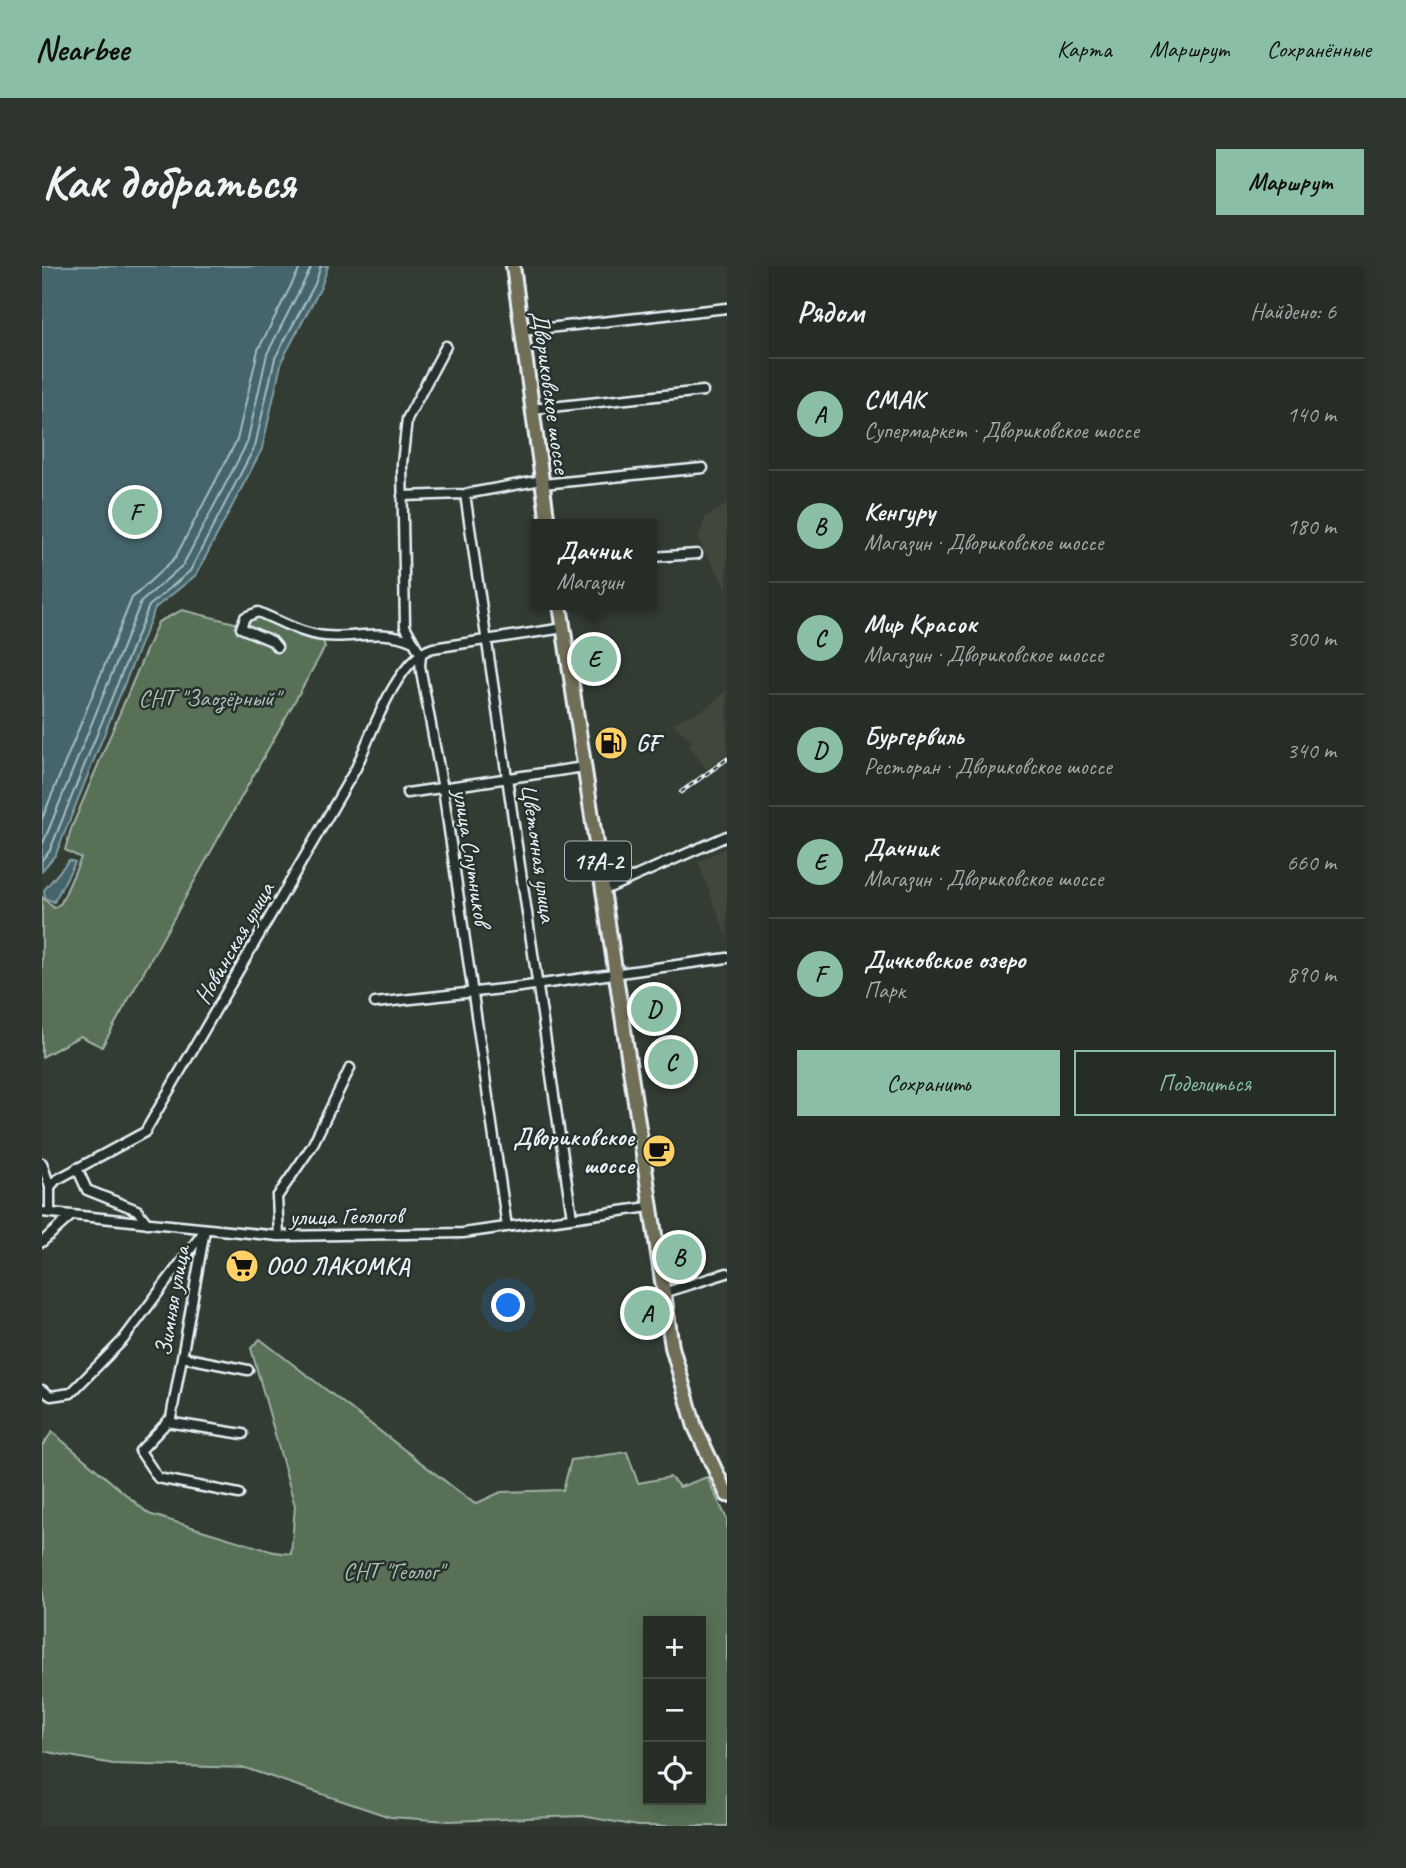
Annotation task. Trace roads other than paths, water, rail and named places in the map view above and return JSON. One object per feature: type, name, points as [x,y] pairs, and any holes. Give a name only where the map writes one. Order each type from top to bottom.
[{"type":"main road","name":"Двориковское шоссе","points":[[513,266],[547,519]]},
{"type":"main road","name":"17А-2","points":[[561,610],[649,1207]]},
{"type":"main road","points":[[649,1207],[672,1347],[688,1406],[727,1495]]},
{"type":"street","points":[[521,331],[727,307]]},
{"type":"street","points":[[446,346],[407,419],[402,496],[405,626],[422,655],[433,649],[564,628]]},
{"type":"street","points":[[532,409],[703,391]]},
{"type":"street","points":[[402,496],[465,494],[542,482],[703,468]]},
{"type":"street","name":"Цветочная улица","points":[[465,494],[510,780],[572,1217]]},
{"type":"street","points":[[657,557],[697,554]]},
{"type":"street","points":[[277,647],[272,641],[241,628],[245,617],[258,612],[299,630],[324,636],[399,635],[411,640]]},
{"type":"street","name":"улица Спутников","points":[[422,655],[420,666],[443,789],[508,1227]]},
{"type":"street","name":"Новинская улица","points":[[50,1187],[77,1168],[145,1132],[356,768],[400,677],[422,655]]},
{"type":"street","points":[[407,793],[510,780],[584,767]]},
{"type":"street","points":[[603,891],[727,836]]},
{"type":"street","points":[[375,1003],[537,985],[727,958]]},
{"type":"street","points":[[279,1236],[277,1197],[312,1146],[350,1068]]},
{"type":"street","points":[[42,1163],[50,1187],[46,1212]]},
{"type":"street","points":[[77,1168],[87,1190],[99,1198],[137,1210],[147,1223]]},
{"type":"street","name":"улица Геологов","points":[[46,1212],[279,1236],[463,1233],[649,1207]]},
{"type":"street","points":[[42,1242],[72,1215]]},
{"type":"street","name":"Зимняя улица","points":[[205,1230],[171,1418],[140,1451],[158,1478],[239,1494]]},
{"type":"street","name":"Зимняя улица","points":[[42,1390],[51,1396],[71,1393],[123,1340],[205,1230]]},
{"type":"street","points":[[663,1293],[727,1273]]},
{"type":"street","points":[[182,1357],[248,1370]]},
{"type":"street","points":[[167,1422],[243,1434]]},
{"type":"water","points":[[42,266],[328,266],[321,287],[282,360],[262,449],[196,575],[155,608],[56,854],[42,871]]},
{"type":"water","points":[[69,860],[75,862],[54,902],[45,898],[44,890]]},
{"type":"railway","points":[[681,792],[727,759]]},
{"type":"place","name":"Дичковское озеро","points":[[135,512]]},
{"type":"place","name":"Дачник","points":[[594,659]]},
{"type":"place","name":"GF","points":[[611,743]]},
{"type":"place","name":"Бургервиль","points":[[654,1009]]},
{"type":"place","name":"Мир Красок","points":[[671,1062]]},
{"type":"place","name":"Двориковское шоссе","points":[[659,1151]]},
{"type":"place","name":"Кенгуру","points":[[679,1257]]},
{"type":"place","name":"ООО ЛАКОМКА","points":[[242,1266]]},
{"type":"place","name":"СМАК","points":[[647,1313]]},
{"type":"park label","name":"СНТ \"Заозёрный\"","points":[[209,698]]},
{"type":"park label","name":"СНТ \"Геолог\"","points":[[393,1571]]}]
